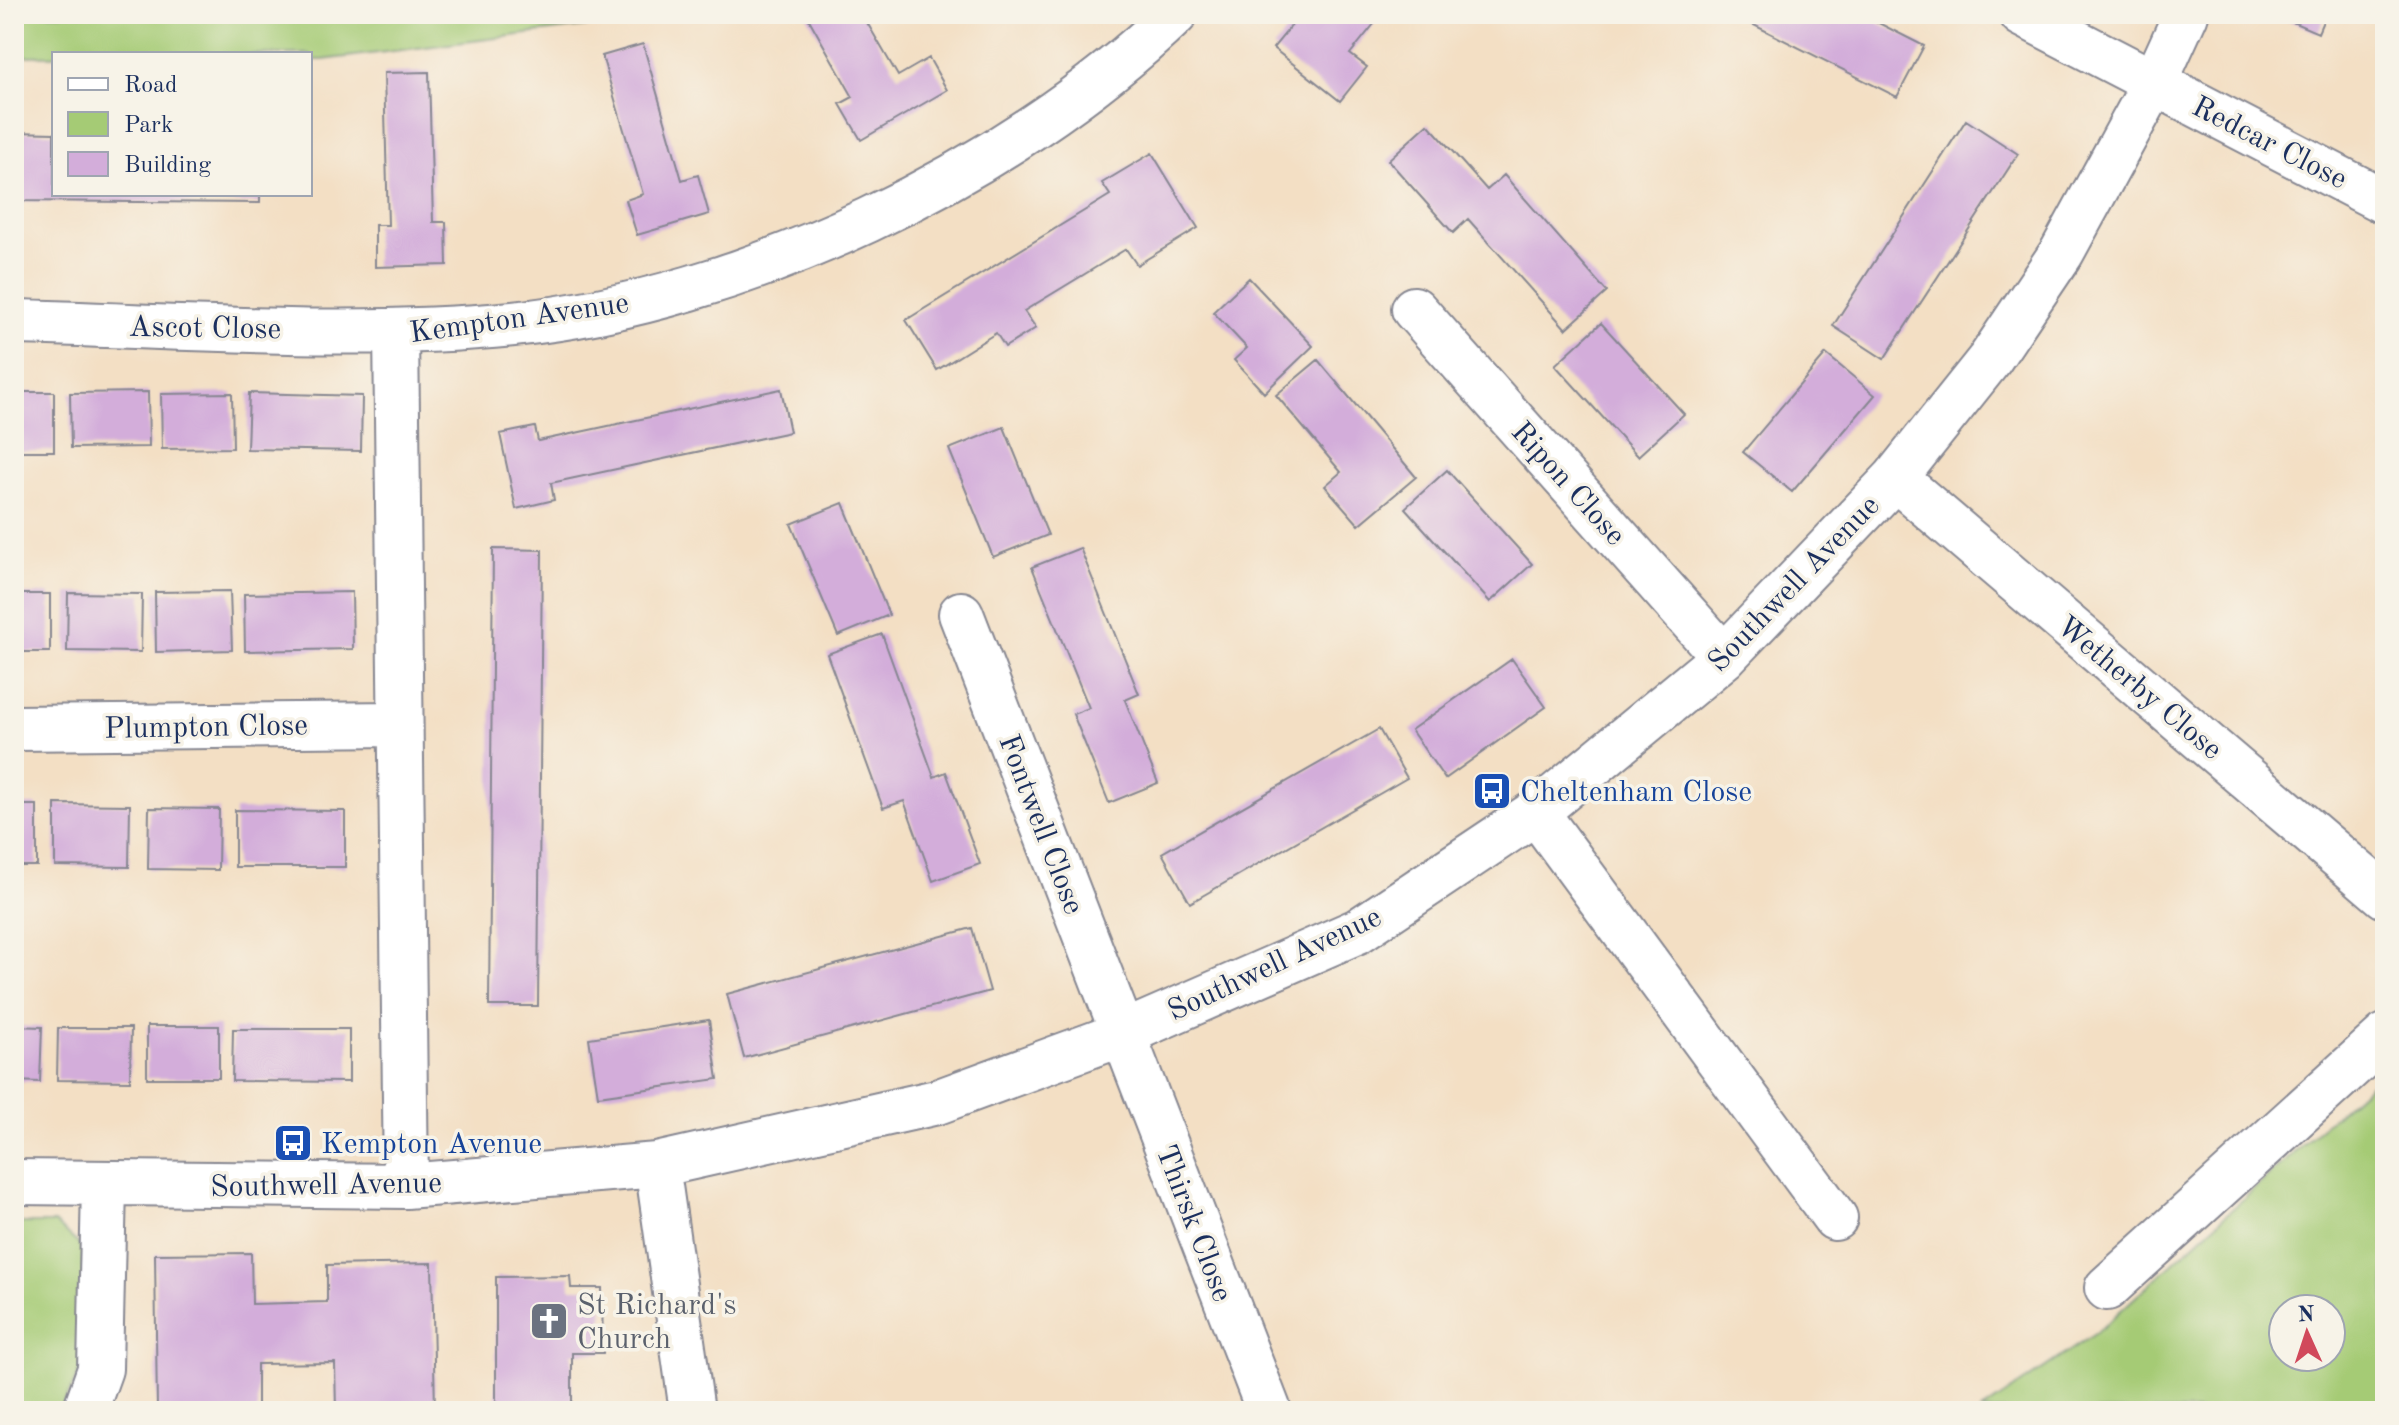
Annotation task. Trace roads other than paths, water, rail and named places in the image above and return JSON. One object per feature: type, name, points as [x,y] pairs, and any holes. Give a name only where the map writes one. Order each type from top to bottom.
[{"type":"street","name":"Kempton Avenue","points":[[406,1186],[398,724],[396,331],[515,324],[618,306],[714,280],[803,247],[900,204],[1000,148],[1082,93],[1175,14]]},
{"type":"street","points":[[2022,14],[2155,82]]},
{"type":"street","name":"Southwell Avenue","points":[[14,1182],[406,1186],[657,1165],[937,1102],[1122,1034],[1358,931],[1536,812],[1724,657],[1895,478],[1990,359],[2062,252],[2155,82],[2186,14]]},
{"type":"street","name":"Redcar Close","points":[[2155,82],[2385,202]]},
{"type":"street","name":"Ripon Close","points":[[1414,309],[1724,657]]},
{"type":"street","name":"Ascot Close","points":[[14,322],[396,331]]},
{"type":"street","name":"Wetherby Close","points":[[1895,478],[2385,896]]},
{"type":"street","name":"Fontwell Close","points":[[961,614],[1122,1034]]},
{"type":"street","name":"Plumpton Close","points":[[14,728],[398,724]]},
{"type":"street","points":[[1536,812],[1835,1218]]},
{"type":"street","name":"Thirsk Close","points":[[1122,1034],[1269,1411]]},
{"type":"street","points":[[2107,1288],[2385,1036]]},
{"type":"street","points":[[657,1165],[692,1411]]},
{"type":"street","points":[[85,1411],[100,1369],[104,1185]]},
{"type":"place","name":"Cheltenham Close","points":[[1492,791]]},
{"type":"place","name":"Kempton Avenue","points":[[293,1143]]},
{"type":"place","name":"St Richard's Church","points":[[549,1321]]}]
